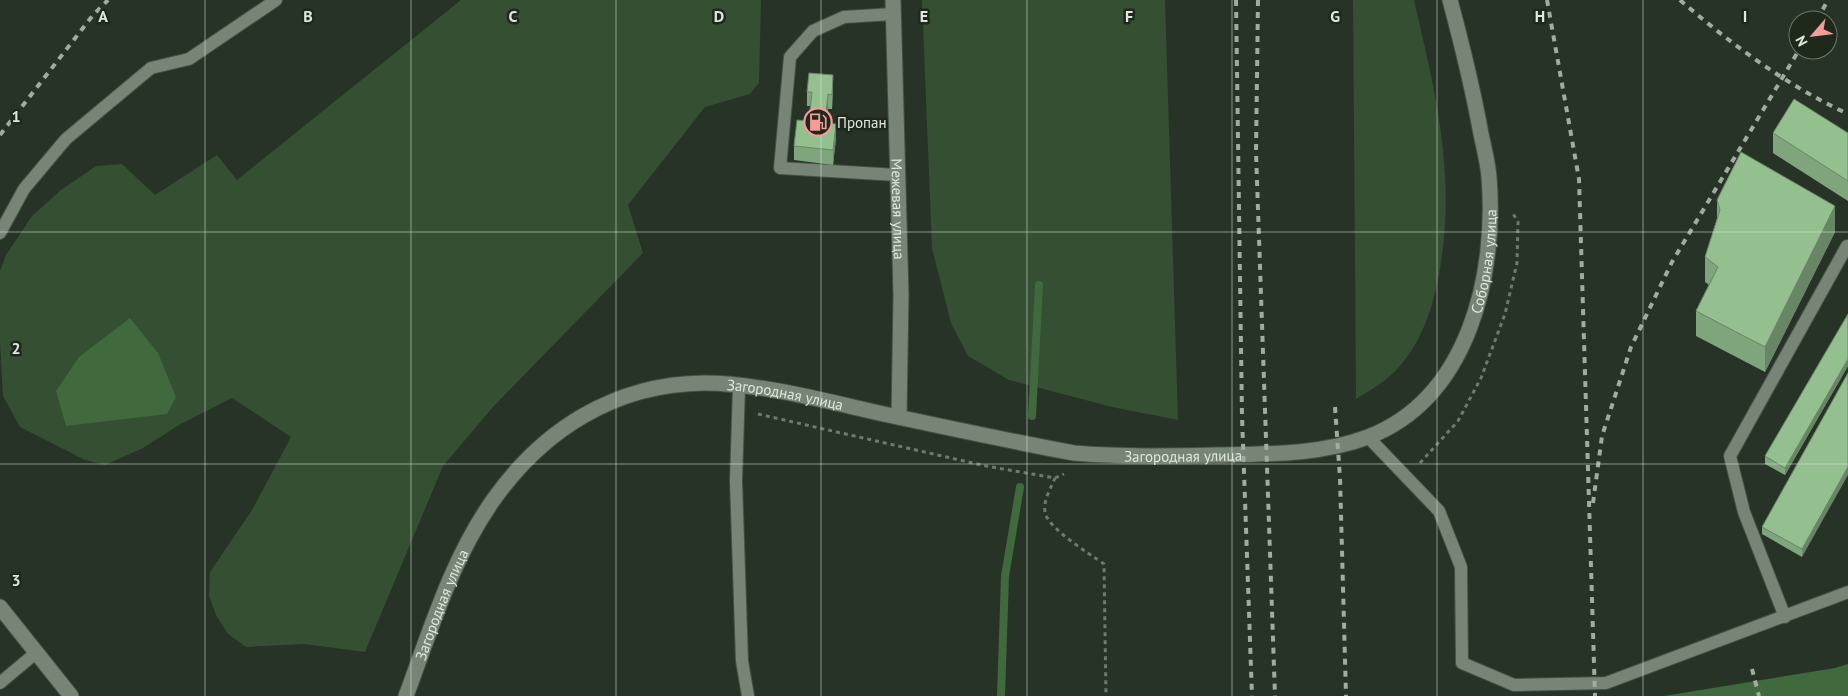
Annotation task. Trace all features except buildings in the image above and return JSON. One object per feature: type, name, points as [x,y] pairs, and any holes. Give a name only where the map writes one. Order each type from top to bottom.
[{"type":"main road","name":"Соборная улица","points":[[1326,448],[1368,437],[1397,422],[1426,400],[1448,370],[1468,333],[1482,293],[1490,248],[1489,176],[1474,95],[1450,0]]},
{"type":"main road","name":"Межевая улица","points":[[893,7],[901,295],[899,417]]},
{"type":"main road","name":"Загородная улица","points":[[406,696],[446,590],[466,546],[493,501],[526,460],[549,438],[588,412],[642,392],[704,384],[739,386],[825,400],[1074,453],[1106,456],[1283,453],[1326,448]]},
{"type":"main road","points":[[0,607],[71,696]]},
{"type":"lane","points":[[0,233],[24,189],[66,139],[151,68],[189,59],[276,0]]},
{"type":"lane","points":[[893,7],[844,17],[813,31],[790,57],[780,168],[897,175]]},
{"type":"lane","points":[[1786,617],[1744,512],[1730,456],[1847,246]]},
{"type":"lane","points":[[739,386],[736,481],[741,652],[748,696]]},
{"type":"lane","points":[[1368,437],[1439,511],[1461,568],[1462,662],[1514,685],[1606,683],[1786,617],[1848,592]]},
{"type":"lane","points":[[0,683],[37,652]]},
{"type":"path","points":[[738,410],[820,426],[986,466],[1055,478],[1072,470]]},
{"type":"path","points":[[1055,478],[1045,501],[1045,513],[1051,524],[1104,564],[1106,696]]},
{"type":"shaded area","points":[[461,0],[761,0],[759,83],[750,94],[705,107],[628,205],[643,253],[493,407],[443,466],[365,652],[304,644],[246,647],[228,634],[216,615],[209,596],[210,572],[252,510],[291,437],[232,398],[179,425],[143,448],[105,465],[85,460],[20,427],[3,396],[0,342],[0,271],[6,255],[32,216],[61,190],[96,166],[122,164],[155,195],[217,155],[237,180]]},
{"type":"shaded area","points":[[922,0],[1165,0],[1178,420],[1112,407],[1009,380],[968,356],[951,323],[932,248]]},
{"type":"shaded area","points":[[1353,0],[1414,0],[1430,69],[1442,136],[1446,204],[1439,274],[1430,312],[1420,335],[1407,357],[1395,372],[1356,399]]},
{"type":"shaded area","points":[[130,318],[158,353],[176,397],[167,414],[66,426],[56,391],[79,357]]},
{"type":"shaded area","points":[[1848,664],[1848,696],[1664,696],[1835,668]]},
{"type":"waterway","points":[[1032,416],[1039,285]]},
{"type":"waterway","points":[[1001,696],[1005,576],[1020,487]]},
{"type":"railway","points":[[0,135],[93,15],[108,0]]},
{"type":"railway","points":[[1236,0],[1242,416],[1252,696]]},
{"type":"railway","points":[[1258,0],[1256,152],[1275,696]]},
{"type":"railway","points":[[1547,0],[1579,179],[1595,696]]},
{"type":"railway","points":[[1680,0],[1760,63],[1825,103],[1848,114]]},
{"type":"railway","points":[[1822,10],[1828,0]]},
{"type":"railway","points":[[1593,503],[1602,436],[1631,347],[1672,262],[1793,60]]},
{"type":"railway","points":[[1335,407],[1340,478],[1346,696]]},
{"type":"railway","points":[[1752,669],[1759,696]]},
{"type":"place","name":"Пропан","points":[[818,122]]}]
